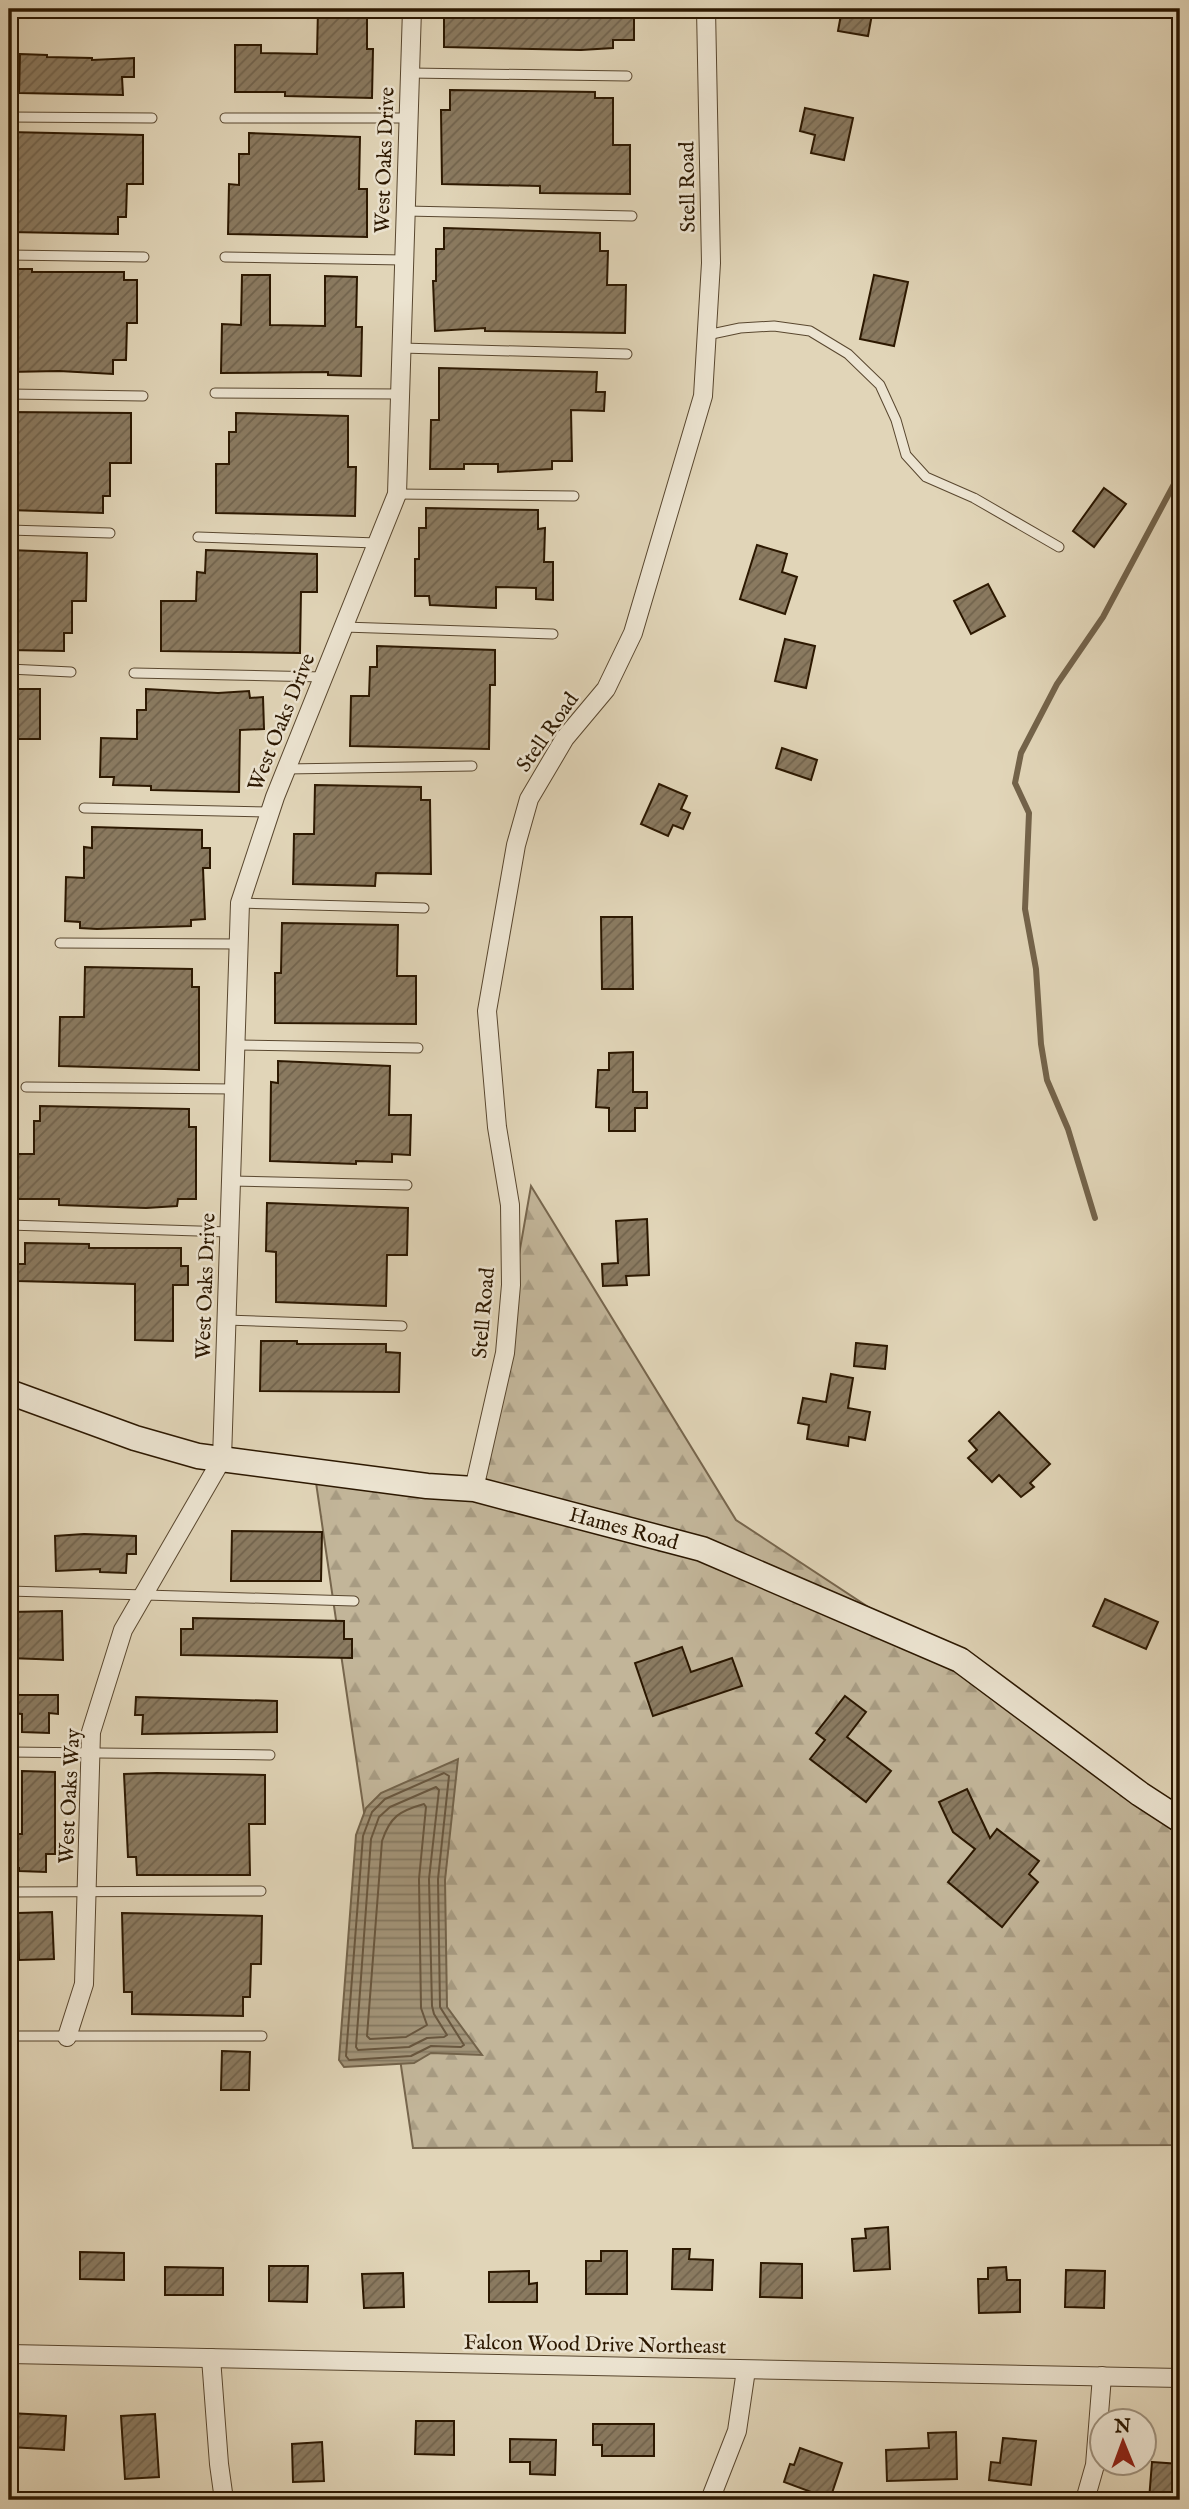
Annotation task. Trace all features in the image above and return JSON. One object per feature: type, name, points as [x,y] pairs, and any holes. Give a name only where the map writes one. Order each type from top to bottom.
[{"type":"street","name":"West Oaks Drive","points":[[222,1459],[240,903],[286,769],[397,494],[412,9]]},
{"type":"street","name":"Stell Road","points":[[474,1489],[505,1353],[511,1285],[510,1205],[497,1127],[487,1011],[516,845],[529,799],[565,738],[606,690],[633,633],[703,396],[711,263],[706,9]]},
{"type":"street","name":"Hames Road","points":[[9,1392],[135,1438],[198,1456],[427,1486],[474,1489],[702,1549],[960,1660],[1140,1794],[1180,1819]]},
{"type":"street","name":"West Oaks Way","points":[[67,2037],[84,1984],[91,1732],[124,1630],[222,1459]]},
{"type":"street","name":"Falcon Wood Drive Northeast","points":[[9,2354],[1180,2378]]},
{"type":"street","points":[[211,2358],[224,2500]]},
{"type":"street","points":[[710,2500],[737,2431],[746,2370]]},
{"type":"street","points":[[1086,2500],[1095,2465],[1102,2376]]},
{"type":"lane","points":[[410,73],[626,76]]},
{"type":"lane","points":[[9,117],[152,118]]},
{"type":"lane","points":[[225,118],[408,118]]},
{"type":"lane","points":[[406,211],[632,216]]},
{"type":"lane","points":[[9,255],[145,257]]},
{"type":"lane","points":[[225,257],[404,260]]},
{"type":"lane","points":[[707,335],[740,328],[774,326],[810,331],[820,337],[848,354],[880,385],[896,420],[906,455],[926,477],[974,498],[1059,547]]},
{"type":"lane","points":[[401,348],[627,354]]},
{"type":"lane","points":[[215,393],[400,394]]},
{"type":"lane","points":[[9,394],[143,396]]},
{"type":"lane","points":[[397,494],[574,496]]},
{"type":"lane","points":[[9,530],[110,533]]},
{"type":"lane","points":[[198,537],[377,543]]},
{"type":"lane","points":[[344,627],[553,634]]},
{"type":"lane","points":[[9,669],[71,672]]},
{"type":"lane","points":[[134,673],[324,677]]},
{"type":"lane","points":[[286,769],[472,766]]},
{"type":"lane","points":[[85,808],[271,812]]},
{"type":"lane","points":[[240,903],[424,908]]},
{"type":"lane","points":[[60,943],[239,944]]},
{"type":"lane","points":[[236,1045],[418,1048]]},
{"type":"lane","points":[[26,1087],[234,1090]]},
{"type":"lane","points":[[231,1181],[407,1185]]},
{"type":"lane","points":[[9,1225],[229,1232]]},
{"type":"lane","points":[[226,1320],[402,1325]]},
{"type":"lane","points":[[9,1591],[354,1601]]},
{"type":"lane","points":[[9,1752],[270,1755]]},
{"type":"lane","points":[[9,1892],[261,1891]]},
{"type":"lane","points":[[9,2036],[262,2036]]},
{"type":"green space","points":[[531,1186],[736,1520],[1180,1812],[1180,2145],[413,2148],[313,1462],[479,1484]]},
{"type":"water","points":[[458,1759],[445,1880],[447,2007],[482,2055],[431,2053],[414,2063],[344,2067],[339,2060],[356,1835],[366,1808],[381,1793]]},
{"type":"building","points":[[318,9],[367,9],[367,49],[373,49],[372,98],[285,96],[285,92],[235,92],[235,45],[261,45],[261,53],[317,54]]},
{"type":"building","points":[[444,9],[634,9],[634,40],[613,40],[613,48],[581,50],[444,47]]},
{"type":"building","points":[[842,9],[873,9],[868,36],[838,31]]},
{"type":"building","points":[[20,54],[92,60],[134,58],[134,77],[122,77],[123,95],[19,93]]},
{"type":"building","points":[[450,90],[595,92],[595,98],[613,98],[613,145],[630,145],[630,194],[540,193],[540,186],[442,184],[441,110],[450,110]]},
{"type":"building","points":[[805,108],[853,118],[844,160],[811,153],[815,135],[800,131]]},
{"type":"building","points":[[9,132],[143,135],[143,184],[127,184],[126,217],[118,217],[118,234],[9,232]]},
{"type":"building","points":[[249,133],[360,137],[359,189],[367,189],[367,237],[228,234],[229,184],[239,185],[239,154],[249,154]]},
{"type":"building","points":[[444,228],[600,233],[600,251],[608,251],[607,285],[626,285],[625,333],[485,331],[485,328],[435,331],[433,281],[436,281],[436,249],[444,249]]},
{"type":"building","points":[[9,269],[32,269],[32,272],[124,272],[124,280],[137,280],[137,323],[127,323],[126,360],[113,360],[113,374],[9,372]]},
{"type":"building","points":[[242,275],[270,275],[270,325],[325,326],[325,276],[357,277],[356,327],[362,327],[361,376],[328,375],[328,372],[221,373],[222,324],[241,325]]},
{"type":"building","points":[[874,275],[908,282],[894,346],[860,339]]},
{"type":"building","points":[[439,368],[597,372],[596,392],[605,392],[604,411],[571,410],[572,461],[552,461],[552,469],[498,472],[498,464],[464,464],[464,469],[430,469],[431,420],[439,420]]},
{"type":"building","points":[[9,412],[131,413],[131,463],[110,463],[110,496],[103,496],[103,513],[9,510]]},
{"type":"building","points":[[236,413],[348,416],[348,467],[356,467],[355,516],[216,513],[216,464],[229,464],[229,432],[236,432]]},
{"type":"building","points":[[1104,488],[1126,504],[1094,547],[1073,531]]},
{"type":"building","points":[[426,508],[538,510],[538,529],[545,528],[544,562],[553,562],[553,600],[536,599],[536,588],[496,587],[496,608],[430,605],[429,596],[415,596],[415,559],[419,559],[419,528],[426,528]]},
{"type":"building","points":[[757,545],[787,554],[782,572],[797,577],[785,614],[740,599]]},
{"type":"building","points":[[9,550],[87,553],[86,601],[72,601],[72,633],[64,633],[64,651],[9,650]]},
{"type":"building","points":[[206,550],[317,554],[317,592],[301,592],[300,653],[161,651],[161,601],[196,601],[197,572],[205,573]]},
{"type":"building","points":[[988,584],[1005,616],[971,634],[954,601]]},
{"type":"building","points":[[785,639],[815,646],[806,688],[775,681]]},
{"type":"building","points":[[377,646],[495,650],[495,685],[490,685],[489,749],[350,746],[351,696],[369,696],[370,667],[377,667]]},
{"type":"building","points":[[9,689],[40,689],[40,739],[9,739]]},
{"type":"building","points":[[146,689],[218,693],[249,691],[250,698],[263,697],[264,729],[240,730],[239,792],[151,790],[151,786],[113,785],[114,777],[100,777],[101,738],[137,739],[137,710],[146,710]]},
{"type":"building","points":[[782,748],[817,760],[811,780],[776,768]]},
{"type":"building","points":[[659,784],[687,796],[681,809],[690,813],[683,829],[673,825],[668,836],[641,824]]},
{"type":"building","points":[[315,785],[421,787],[421,800],[430,800],[431,874],[376,873],[375,886],[293,884],[294,834],[314,834]]},
{"type":"building","points":[[92,827],[202,830],[202,848],[210,848],[210,868],[203,868],[205,919],[191,920],[191,926],[97,929],[80,928],[80,922],[65,921],[66,877],[84,878],[84,847],[92,848]]},
{"type":"building","points":[[601,917],[632,917],[633,989],[602,989]]},
{"type":"building","points":[[282,923],[398,925],[397,976],[416,976],[416,1024],[275,1023],[275,973],[281,973]]},
{"type":"building","points":[[85,967],[192,969],[192,987],[199,987],[199,1070],[59,1066],[60,1017],[84,1017]]},
{"type":"building","points":[[633,1052],[633,1092],[647,1092],[647,1108],[635,1108],[635,1131],[609,1131],[609,1108],[596,1107],[598,1070],[609,1070],[609,1053]]},
{"type":"building","points":[[278,1061],[390,1066],[389,1115],[411,1115],[410,1155],[392,1154],[392,1162],[356,1161],[356,1164],[270,1161],[271,1082],[278,1083]]},
{"type":"building","points":[[40,1106],[189,1109],[189,1127],[196,1127],[196,1199],[178,1199],[177,1206],[146,1208],[59,1205],[59,1199],[9,1199],[9,1154],[34,1154],[34,1121],[40,1121]]},
{"type":"building","points":[[267,1203],[408,1208],[407,1255],[387,1255],[386,1306],[276,1302],[276,1252],[266,1251]]},
{"type":"building","points":[[647,1219],[649,1275],[626,1276],[627,1285],[603,1286],[602,1264],[618,1263],[616,1221]]},
{"type":"building","points":[[25,1243],[89,1244],[89,1248],[181,1248],[181,1266],[188,1266],[188,1285],[173,1285],[173,1341],[135,1340],[135,1284],[17,1281],[18,1264],[25,1264]]},
{"type":"building","points":[[261,1341],[297,1341],[297,1344],[386,1344],[386,1352],[400,1353],[399,1392],[260,1391]]},
{"type":"building","points":[[856,1343],[887,1346],[885,1369],[854,1366]]},
{"type":"building","points":[[831,1374],[853,1378],[848,1408],[870,1412],[865,1440],[849,1437],[848,1446],[807,1439],[809,1425],[798,1423],[803,1398],[826,1402]]},
{"type":"building","points":[[999,1412],[1050,1464],[1030,1483],[1034,1487],[1021,1497],[999,1475],[992,1482],[968,1458],[977,1450],[969,1441]]},
{"type":"building","points":[[232,1531],[322,1532],[321,1581],[231,1581]]},
{"type":"building","points":[[55,1536],[136,1536],[136,1554],[127,1554],[126,1573],[100,1572],[100,1569],[56,1571]]},
{"type":"building","points":[[1105,1599],[1158,1622],[1146,1649],[1093,1626]]},
{"type":"building","points":[[62,1611],[63,1660],[9,1658],[9,1612]]},
{"type":"building","points":[[193,1618],[344,1621],[344,1639],[352,1639],[352,1658],[181,1655],[181,1629],[193,1629]]},
{"type":"building","points":[[682,1647],[691,1672],[732,1658],[742,1686],[653,1716],[635,1663]]},
{"type":"building","points":[[9,1695],[58,1695],[58,1714],[49,1713],[49,1733],[22,1732],[22,1714],[9,1713]]},
{"type":"building","points":[[845,1696],[866,1712],[847,1737],[891,1771],[866,1802],[810,1759],[825,1740],[816,1733]]},
{"type":"building","points":[[136,1697],[277,1701],[277,1732],[142,1734],[143,1715],[135,1715]]},
{"type":"building","points":[[22,1771],[55,1772],[55,1854],[46,1854],[46,1872],[9,1868],[9,1834],[22,1834]]},
{"type":"building","points":[[124,1774],[265,1775],[265,1824],[249,1824],[250,1875],[137,1875],[136,1857],[128,1857]]},
{"type":"building","points":[[967,1789],[990,1838],[997,1829],[1039,1861],[1029,1874],[1038,1882],[1002,1927],[948,1882],[975,1849],[953,1832],[939,1802]]},
{"type":"building","points":[[52,1912],[54,1959],[19,1960],[18,1913]]},
{"type":"building","points":[[122,1913],[262,1916],[261,1964],[251,1964],[250,1997],[243,1997],[243,2016],[132,2014],[132,1992],[124,1992]]},
{"type":"building","points":[[222,2051],[250,2052],[249,2090],[221,2090]]},
{"type":"building","points":[[888,2227],[890,2269],[854,2271],[852,2239],[866,2238],[865,2229]]},
{"type":"building","points":[[673,2249],[690,2249],[689,2259],[713,2260],[712,2290],[672,2289]]},
{"type":"building","points":[[601,2251],[627,2251],[627,2294],[586,2294],[586,2261],[601,2261]]},
{"type":"building","points":[[80,2252],[124,2253],[124,2280],[80,2279]]},
{"type":"building","points":[[761,2263],[802,2264],[802,2298],[760,2297]]},
{"type":"building","points":[[269,2266],[308,2266],[307,2302],[269,2301]]},
{"type":"building","points":[[165,2267],[223,2268],[223,2295],[165,2295]]},
{"type":"building","points":[[1006,2267],[1007,2280],[1020,2280],[1020,2312],[979,2313],[978,2279],[988,2279],[988,2268]]},
{"type":"building","points":[[1066,2270],[1105,2271],[1104,2308],[1065,2307]]},
{"type":"building","points":[[529,2271],[529,2284],[537,2283],[537,2302],[489,2302],[489,2272]]},
{"type":"building","points":[[403,2273],[404,2307],[364,2308],[362,2274]]},
{"type":"building","points":[[9,2413],[66,2416],[64,2450],[9,2447]]},
{"type":"building","points":[[155,2414],[159,2477],[125,2479],[121,2416]]},
{"type":"building","points":[[416,2421],[454,2421],[454,2455],[415,2454]]},
{"type":"building","points":[[593,2424],[654,2424],[654,2456],[602,2456],[602,2445],[593,2445]]},
{"type":"building","points":[[956,2432],[957,2479],[887,2481],[886,2450],[929,2448],[928,2433]]},
{"type":"building","points":[[1003,2438],[1036,2441],[1031,2485],[989,2480],[991,2462],[1000,2463]]},
{"type":"building","points":[[510,2439],[556,2440],[555,2475],[530,2474],[530,2462],[510,2462]]},
{"type":"building","points":[[322,2442],[324,2481],[293,2482],[292,2444]]},
{"type":"building","points":[[800,2448],[842,2463],[830,2499],[784,2482],[790,2464],[794,2465]]},
{"type":"building","points":[[1158,2462],[1180,2464],[1180,2500],[1149,2500],[1151,2478],[1158,2478]]},
{"type":"waterway","points":[[1095,1218],[1068,1129],[1047,1080],[1041,1044],[1036,969],[1025,909],[1029,813],[1015,783],[1021,753],[1057,684],[1103,617],[1180,473]]}]
